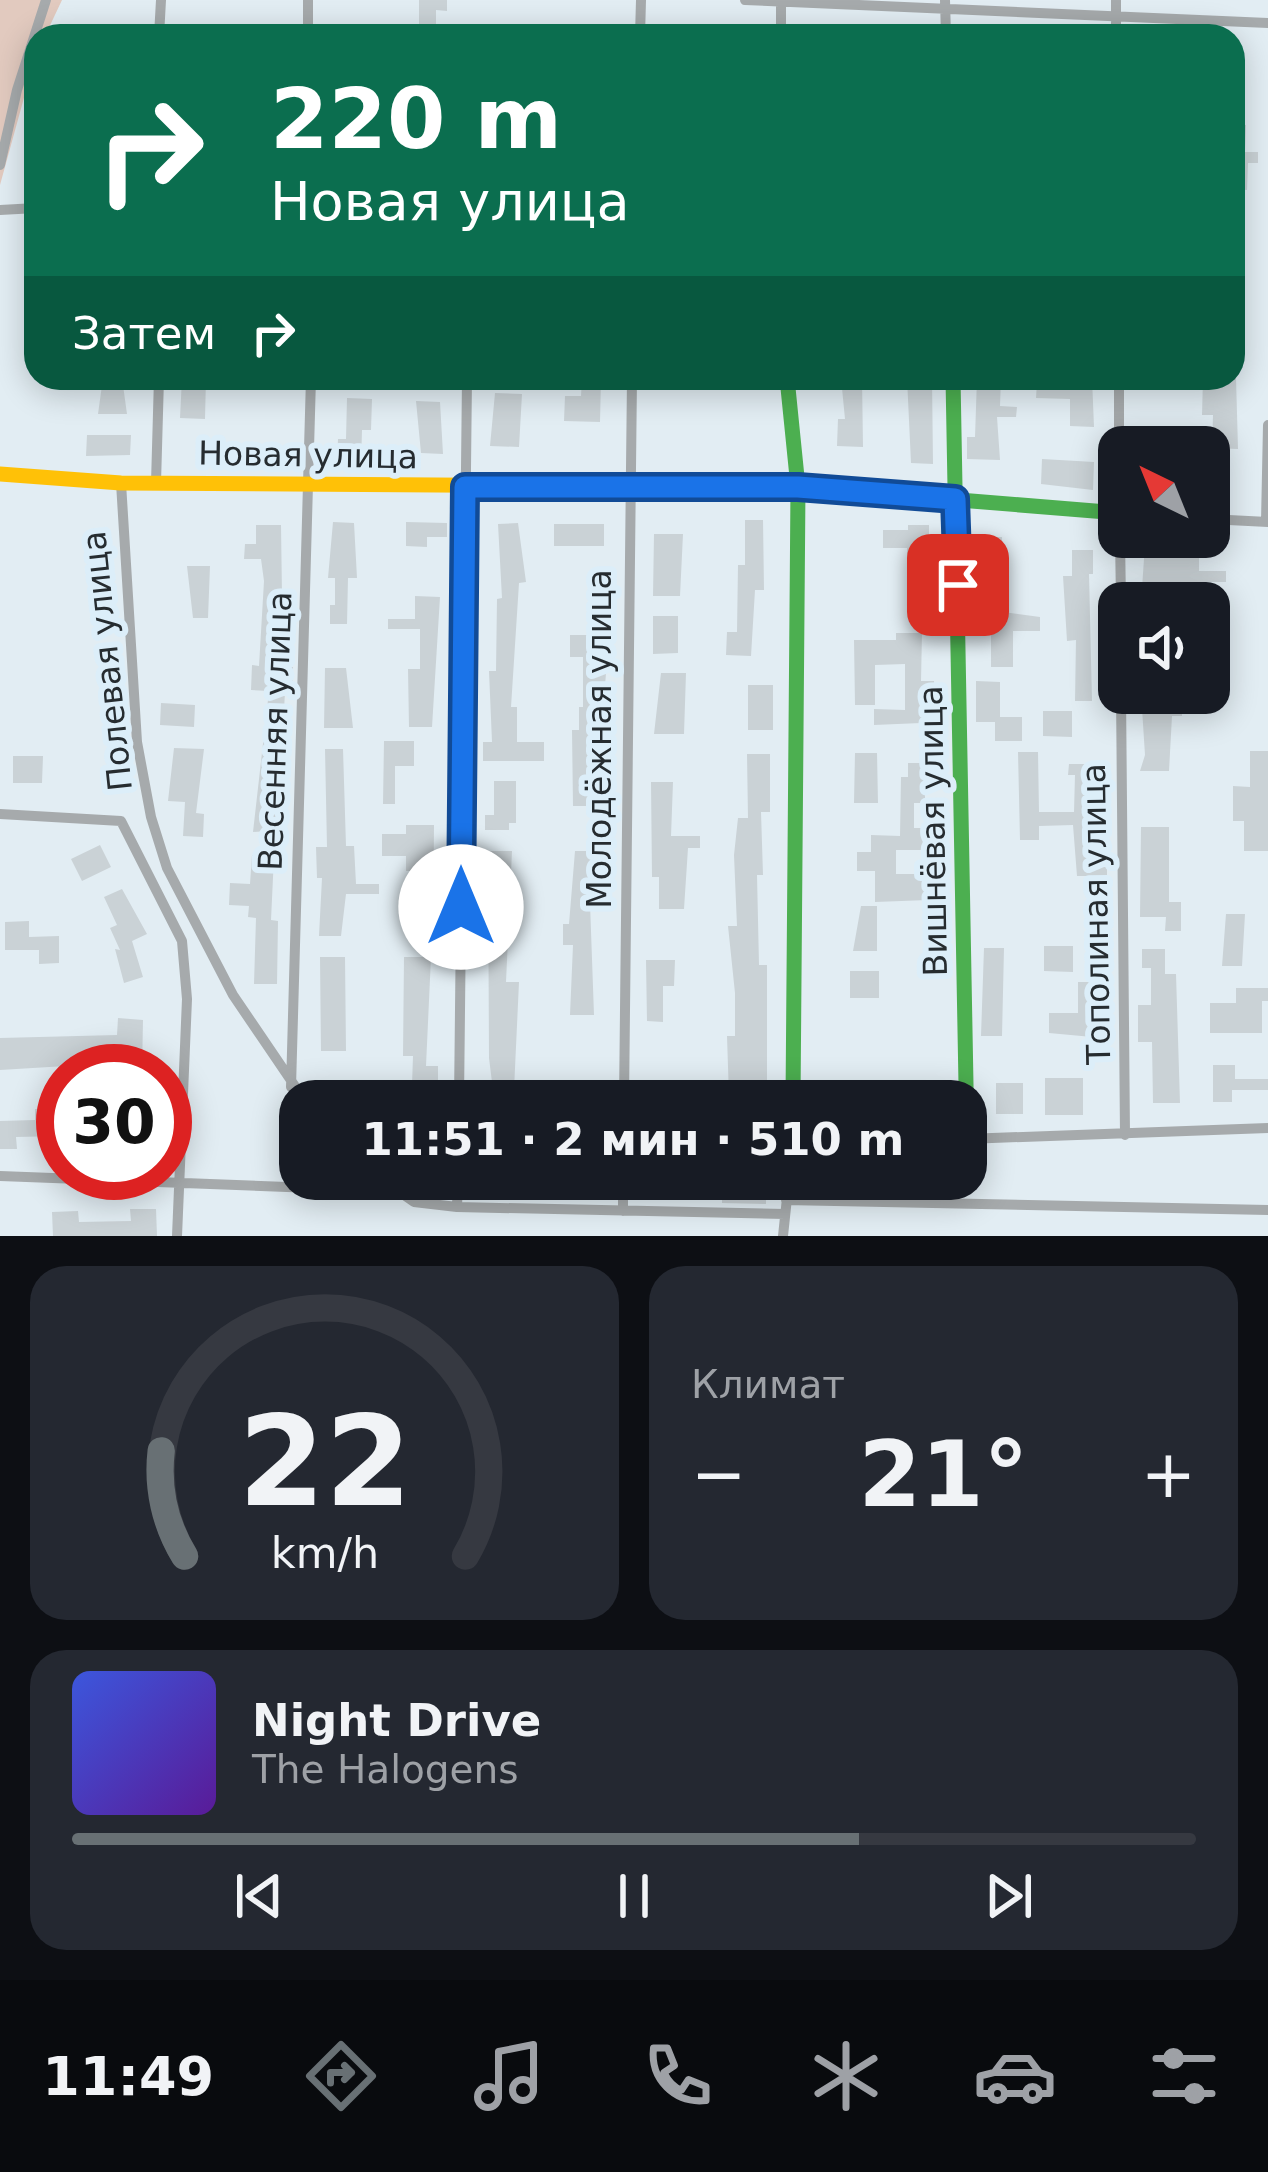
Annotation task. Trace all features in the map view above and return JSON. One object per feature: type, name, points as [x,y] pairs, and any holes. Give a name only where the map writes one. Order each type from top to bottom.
[{"type":"street","points":[[745,0],[1268,22]]},
{"type":"street","points":[[1116,0],[1116,24]]},
{"type":"street","points":[[0,165],[24,66]]},
{"type":"street","points":[[156,483],[159,390]]},
{"type":"street","name":"Весенняя улица","points":[[291,1080],[311,390]]},
{"type":"street","points":[[459,1080],[466,390]]},
{"type":"street","name":"Молодёжная улица","points":[[624,1080],[632,390]]},
{"type":"street","points":[[788,390],[798,487],[793,1080]]},
{"type":"street","name":"Вишнёвая улица","points":[[952,390],[965,1080]]},
{"type":"street","points":[[1119,390],[1119,426]]},
{"type":"street","points":[[1230,520],[1267,522],[1268,425]]},
{"type":"street","name":"Новая улица","points":[[0,474],[121,483],[798,487],[1098,511]]},
{"type":"street","name":"Полевая улица","points":[[121,483],[119,517],[137,742],[151,818],[167,868],[195,922],[287,1080]]},
{"type":"street","name":"Тополиная улица","points":[[1121,714],[1125,1135]]},
{"type":"street","points":[[0,814],[121,821],[182,941],[185,1044]]},
{"type":"street","points":[[182,941],[195,922]]},
{"type":"street","points":[[987,1138],[1268,1128]]},
{"type":"street","points":[[0,1176],[36,1178]]},
{"type":"street","points":[[192,1185],[279,1188]]},
{"type":"street","points":[[177,1236],[179,1200]]},
{"type":"street","points":[[410,1200],[457,1208],[623,1211],[1268,1210]]},
{"type":"street","points":[[457,1200],[457,1208]]},
{"type":"street","points":[[623,1200],[623,1211]]},
{"type":"street","points":[[782,1236],[784,1200]]},
{"type":"shaded area","points":[[0,0],[62,0],[51,24],[24,24],[24,98],[0,185]]},
{"type":"building","points":[[419,0],[447,0],[447,11],[436,10],[436,24],[419,24]]},
{"type":"building","points":[[1245,152],[1258,152],[1258,163],[1248,163],[1247,190]]},
{"type":"building","points":[[101,390],[124,390],[127,414],[98,414]]},
{"type":"building","points":[[181,390],[206,390],[205,419],[180,418]]},
{"type":"building","points":[[581,390],[601,390],[600,422],[564,421],[565,396],[581,396]]},
{"type":"building","points":[[842,390],[862,390],[863,447],[837,446],[838,419],[845,419]]},
{"type":"building","points":[[908,390],[932,390],[933,464],[911,463]]},
{"type":"building","points":[[977,390],[1001,390],[1000,406],[1017,407],[1016,417],[997,417],[1000,460],[967,459],[967,437],[975,437]]},
{"type":"building","points":[[1036,390],[1092,390],[1094,427],[1070,426],[1070,399],[1036,398]]},
{"type":"building","points":[[1203,390],[1236,390],[1238,449],[1230,449],[1230,426],[1213,426],[1213,415],[1202,415]]},
{"type":"building","points":[[495,393],[522,394],[519,447],[490,446]]},
{"type":"building","points":[[347,398],[372,399],[371,430],[362,430],[361,465],[337,464],[338,439],[346,439]]},
{"type":"building","points":[[416,401],[440,402],[443,454],[421,453]]},
{"type":"building","points":[[87,435],[131,435],[130,455],[86,456]]},
{"type":"building","points":[[1042,459],[1094,462],[1093,490],[1041,484]]},
{"type":"building","points":[[745,520],[763,520],[764,590],[755,590],[751,656],[726,655],[727,632],[737,632],[738,565],[745,565]]},
{"type":"building","points":[[333,522],[354,523],[357,578],[348,578],[347,624],[330,624],[330,605],[335,605],[335,578],[328,578]]},
{"type":"building","points":[[406,522],[447,523],[447,537],[427,537],[427,547],[406,546]]},
{"type":"building","points":[[518,523],[526,582],[519,583],[511,707],[517,707],[517,742],[544,742],[544,761],[483,761],[483,742],[492,742],[489,671],[496,671],[497,599],[502,598],[498,524]]},
{"type":"building","points":[[554,524],[604,524],[604,546],[554,546]]},
{"type":"building","points":[[256,525],[281,525],[282,596],[287,596],[280,667],[293,667],[292,692],[285,692],[281,764],[275,764],[273,812],[279,811],[281,830],[253,832],[269,691],[251,690],[252,665],[259,666],[264,581],[261,559],[244,559],[245,544],[256,544]]},
{"type":"building","points":[[908,525],[929,525],[929,576],[938,576],[938,589],[918,589],[918,566],[907,566],[907,548],[883,548],[883,530],[908,530]]},
{"type":"building","points":[[654,534],[683,534],[680,596],[653,596]]},
{"type":"building","points":[[978,537],[1002,537],[1003,612],[1040,617],[1040,631],[1013,631],[1013,667],[991,667],[991,630],[979,630]]},
{"type":"building","points":[[1072,550],[1093,550],[1093,574],[1089,574],[1092,701],[1075,701],[1076,640],[1067,641],[1063,576],[1072,576]]},
{"type":"building","points":[[1144,558],[1199,558],[1199,571],[1226,571],[1226,582],[1142,582]]},
{"type":"building","points":[[187,566],[210,566],[208,618],[193,618]]},
{"type":"building","points":[[415,596],[440,597],[432,727],[409,727],[408,669],[420,669],[420,629],[388,629],[388,619],[415,619]]},
{"type":"building","points":[[653,616],[678,616],[678,653],[653,654]]},
{"type":"building","points":[[896,633],[922,633],[921,681],[934,681],[935,772],[925,772],[925,803],[914,803],[914,828],[938,828],[938,850],[896,850],[896,874],[928,874],[928,900],[875,902],[875,871],[857,871],[857,852],[871,852],[871,835],[900,836],[901,777],[908,777],[908,763],[921,763],[921,723],[874,725],[874,709],[905,710],[905,664],[875,665],[875,705],[855,705],[854,640],[896,640]]},
{"type":"building","points":[[570,635],[597,635],[597,673],[606,673],[602,725],[597,725],[596,806],[573,806],[572,730],[579,730],[579,707],[583,707],[583,657],[570,657]]},
{"type":"building","points":[[325,668],[346,668],[353,728],[324,728]]},
{"type":"building","points":[[661,673],[686,673],[684,734],[654,734]]},
{"type":"building","points":[[976,681],[1000,682],[1000,717],[1022,717],[1022,741],[995,741],[995,722],[976,722]]},
{"type":"building","points":[[748,685],[773,685],[773,730],[748,730]]},
{"type":"building","points":[[161,703],[195,705],[194,727],[160,725]]},
{"type":"building","points":[[1043,711],[1072,711],[1072,737],[1043,736]]},
{"type":"building","points":[[1142,714],[1182,714],[1172,716],[1169,771],[1140,771],[1145,755]]},
{"type":"building","points":[[384,741],[414,741],[414,766],[395,766],[395,804],[383,804]]},
{"type":"building","points":[[174,748],[204,749],[196,813],[204,814],[203,837],[183,836],[185,802],[168,801]]},
{"type":"building","points":[[325,749],[343,749],[346,846],[354,846],[356,884],[379,884],[379,894],[346,894],[341,936],[319,936],[322,878],[317,878],[316,847],[327,847]]},
{"type":"building","points":[[1250,751],[1268,751],[1268,851],[1244,851],[1244,821],[1233,821],[1233,786],[1250,787]]},
{"type":"building","points":[[1018,752],[1038,752],[1039,812],[1074,812],[1075,775],[1068,775],[1069,764],[1090,764],[1090,778],[1109,778],[1109,802],[1097,802],[1097,847],[1107,847],[1107,876],[1077,876],[1073,825],[1039,826],[1039,840],[1020,840]]},
{"type":"building","points":[[855,753],[877,753],[878,803],[854,803]]},
{"type":"building","points":[[747,754],[770,754],[770,812],[761,812],[763,875],[757,875],[759,965],[767,965],[767,1080],[728,1080],[727,1036],[735,1036],[735,993],[728,926],[737,926],[734,855],[738,818],[748,818]]},
{"type":"building","points":[[13,756],[43,756],[42,783],[13,783]]},
{"type":"building","points":[[494,781],[516,781],[516,823],[509,823],[509,830],[485,830],[485,815],[494,815]]},
{"type":"building","points":[[651,782],[673,782],[671,836],[700,836],[700,848],[688,848],[684,909],[659,909],[659,877],[652,877]]},
{"type":"building","points":[[406,825],[434,825],[433,933],[422,933],[422,908],[412,908],[412,871],[406,871],[406,856],[382,856],[382,834],[406,834]]},
{"type":"building","points":[[1141,827],[1169,827],[1169,902],[1181,902],[1181,931],[1165,931],[1166,917],[1140,917]]},
{"type":"building","points":[[100,845],[111,867],[82,881],[71,859]]},
{"type":"building","points":[[488,851],[512,851],[506,982],[519,982],[514,1080],[492,1080]]},
{"type":"building","points":[[575,851],[595,851],[595,875],[589,875],[594,1015],[570,1015],[573,945],[563,945],[563,924],[569,924]]},
{"type":"building","points":[[252,855],[274,856],[271,920],[278,921],[277,984],[254,984],[256,918],[248,917],[249,906],[229,905],[230,883],[250,884]]},
{"type":"building","points":[[122,889],[147,934],[132,941],[143,977],[124,983],[115,949],[120,950],[110,928],[117,925],[104,897]]},
{"type":"building","points":[[861,906],[877,906],[877,951],[853,951]]},
{"type":"building","points":[[1226,914],[1245,914],[1242,966],[1222,966]]},
{"type":"building","points":[[29,921],[29,937],[59,936],[59,963],[39,964],[39,950],[5,950],[5,922]]},
{"type":"building","points":[[1044,946],[1073,946],[1073,972],[1044,971]]},
{"type":"building","points":[[984,948],[1004,948],[1002,1036],[981,1036]]},
{"type":"building","points":[[1142,949],[1165,949],[1165,974],[1176,974],[1180,1103],[1153,1103],[1152,1042],[1138,1042],[1138,1005],[1151,1005],[1151,968],[1142,968]]},
{"type":"building","points":[[320,957],[345,957],[346,1051],[321,1051]]},
{"type":"building","points":[[404,957],[431,957],[426,1066],[438,1066],[438,1080],[412,1080],[413,1056],[403,1056]]},
{"type":"building","points":[[646,960],[675,960],[674,986],[663,986],[663,1022],[647,1021]]},
{"type":"building","points":[[850,971],[879,971],[879,998],[850,998]]},
{"type":"building","points":[[1078,982],[1102,982],[1103,1038],[1049,1033],[1049,1013],[1078,1013]]},
{"type":"building","points":[[1236,988],[1268,988],[1268,1001],[1262,1001],[1262,1033],[1210,1033],[1210,1003],[1236,1003]]},
{"type":"building","points":[[118,1018],[143,1020],[143,1044],[36,1044],[36,1068],[0,1070],[0,1038],[117,1035]]},
{"type":"building","points":[[1213,1065],[1235,1065],[1235,1079],[1268,1079],[1268,1090],[1232,1090],[1232,1102],[1213,1102]]},
{"type":"building","points":[[1045,1078],[1083,1078],[1083,1115],[1045,1115]]},
{"type":"building","points":[[996,1083],[1023,1083],[1023,1114],[996,1114]]},
{"type":"building","points":[[35,1109],[36,1137],[16,1137],[17,1149],[0,1149],[0,1121],[35,1120]]},
{"type":"building","points":[[722,1200],[766,1200],[766,1204]]},
{"type":"building","points":[[130,1209],[156,1209],[157,1236],[53,1236],[52,1212],[78,1211],[79,1222],[131,1221]]},
{"type":"traffic: fast","points":[[788,390],[798,487],[793,1080]]},
{"type":"traffic: fast","points":[[953,390],[966,1080]]},
{"type":"traffic: fast","points":[[873,493],[1098,511]]},
{"type":"traffic: slow","points":[[0,474],[121,483],[595,486]]},
{"type":"traffic: jam","points":[[595,486],[873,493]]},
{"type":"route","points":[[461,907],[465,487],[798,487],[955,499],[958,585]]}]
